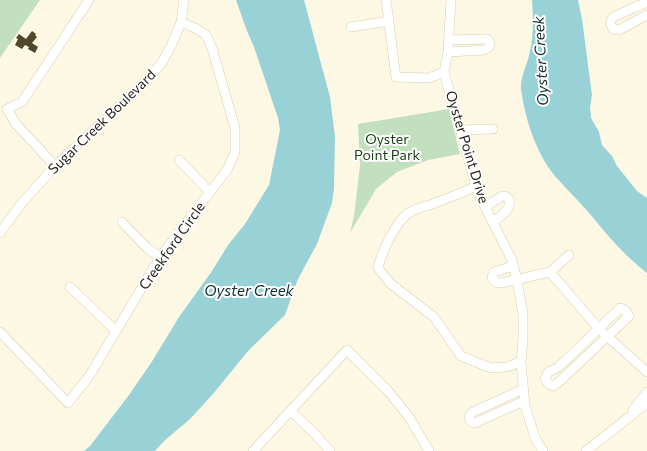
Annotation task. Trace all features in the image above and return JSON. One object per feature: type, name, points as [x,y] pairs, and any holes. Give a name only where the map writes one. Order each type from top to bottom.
[{"type":"street","points":[[55,166],[16,124],[7,109],[22,102],[89,0]]},
{"type":"street","name":"Sugar Creek Boulevard","points":[[0,233],[21,204],[55,166],[147,80],[161,64],[171,46],[181,22],[184,0]]},
{"type":"street","points":[[386,0],[396,77],[429,78],[444,72]]},
{"type":"street","name":"Oyster Point Drive","points":[[452,0],[448,52],[444,72],[476,186],[513,266],[517,280],[523,314],[521,362],[524,401],[536,440],[543,451]]},
{"type":"street","points":[[647,2],[613,16],[610,22],[613,29],[619,30],[647,15]]},
{"type":"street","points":[[351,27],[389,21]]},
{"type":"street","name":"Creekford Circle","points":[[3,335],[68,403],[90,375],[160,257],[227,170],[234,152],[235,128],[212,48],[206,35],[181,22]]},
{"type":"street","points":[[448,52],[484,50],[490,43],[487,39],[449,40]]},
{"type":"street","points":[[460,130],[493,129]]},
{"type":"street","points":[[179,160],[210,192]]},
{"type":"street","points":[[476,186],[460,194],[408,214],[398,226],[380,257],[378,268],[391,284],[434,316],[461,356],[490,368],[506,367],[521,362]]},
{"type":"street","points":[[485,207],[502,196],[509,199],[510,205],[508,209],[493,222]]},
{"type":"street","points":[[122,222],[147,248],[160,257]]},
{"type":"street","points":[[513,266],[492,274],[493,280],[497,283],[550,272],[569,255]]},
{"type":"street","points":[[550,272],[599,329],[647,372]]},
{"type":"street","points":[[70,287],[116,331]]},
{"type":"street","points":[[620,308],[623,308],[629,316],[608,337],[574,369],[553,386],[550,386],[547,383],[545,379],[548,372],[557,368],[620,308]]},
{"type":"street","points":[[0,346],[3,335]]},
{"type":"street","points":[[253,451],[347,350],[397,402],[409,417],[429,451]]},
{"type":"street","points":[[566,360],[574,369]]},
{"type":"street","points":[[523,389],[473,412],[469,416],[469,419],[472,423],[475,423],[524,401]]},
{"type":"street","points":[[623,422],[647,392]]},
{"type":"street","points":[[586,451],[647,403]]},
{"type":"street","points":[[291,411],[330,451]]},
{"type":"green space","points":[[0,0],[40,0],[0,58]]},
{"type":"green space","name":"Oyster Point Park","points":[[449,109],[460,154],[428,160],[397,172],[376,189],[350,233],[354,216],[360,165],[358,124]]},
{"type":"water","name":"Oyster Creek","points":[[236,0],[304,0],[330,97],[335,137],[334,189],[332,203],[317,244],[298,279],[285,315],[248,351],[213,394],[190,419],[164,441],[155,451],[84,451],[90,446],[129,395],[151,363],[179,317],[212,271],[228,245],[245,224],[269,185],[280,130],[278,118]]},
{"type":"water","name":"Oyster Creek","points":[[532,0],[578,0],[592,95],[590,108],[591,118],[599,132],[602,145],[612,156],[617,166],[637,191],[647,198],[647,273],[631,260],[555,176],[542,157],[532,135],[525,112],[521,84],[529,56],[532,38]]},
{"type":"building","points":[[32,31],[37,37],[32,43],[38,47],[35,53],[28,49],[29,47],[25,45],[22,49],[15,45],[18,39],[16,38],[19,34],[26,39]]}]
